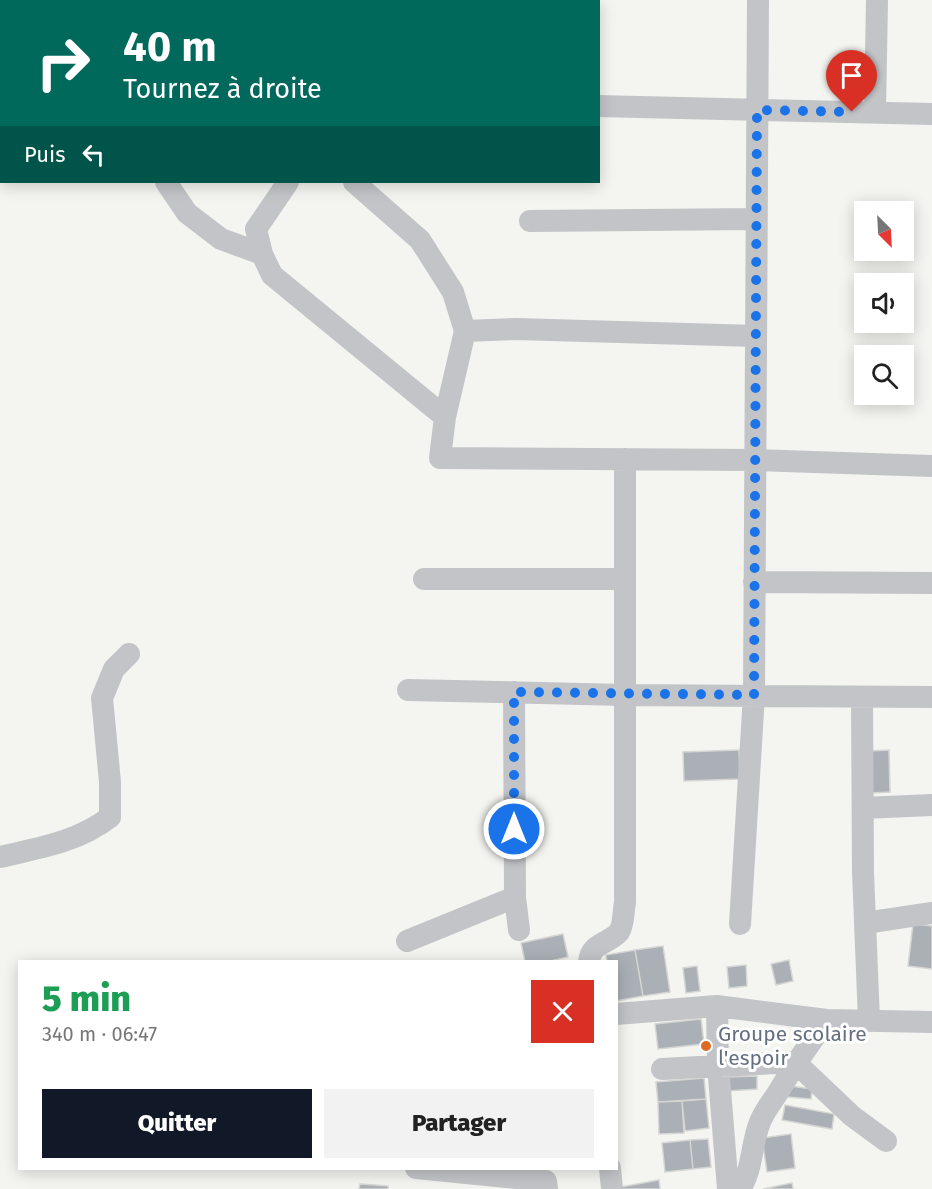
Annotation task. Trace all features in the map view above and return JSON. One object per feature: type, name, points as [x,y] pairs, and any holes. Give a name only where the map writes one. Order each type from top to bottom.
[{"type":"street","points":[[740,924],[754,695],[758,0]]},
{"type":"street","points":[[875,112],[877,0]]},
{"type":"street","points":[[600,106],[932,114]]},
{"type":"street","points":[[167,183],[187,213],[220,239],[262,254]]},
{"type":"street","points":[[287,183],[256,229],[262,254],[272,275],[445,417]]},
{"type":"street","points":[[355,183],[420,240],[453,292],[465,331],[445,417],[440,458],[755,460],[932,466]]},
{"type":"street","points":[[530,221],[756,219]]},
{"type":"street","points":[[465,331],[516,329],[756,336]]},
{"type":"street","points":[[589,960],[593,950],[621,928],[625,903],[625,459]]},
{"type":"street","points":[[424,579],[625,579]]},
{"type":"street","points":[[754,582],[932,583]]},
{"type":"street","points":[[0,857],[66,841],[94,830],[110,817],[110,782],[102,698],[114,669],[129,654]]},
{"type":"street","points":[[408,690],[625,695],[932,697]]},
{"type":"street","points":[[514,692],[514,897],[519,930]]},
{"type":"street","points":[[862,698],[868,1021]]},
{"type":"street","points":[[863,808],[932,805]]},
{"type":"street","points":[[408,941],[514,897]]},
{"type":"street","points":[[865,923],[932,913]]},
{"type":"street","points":[[618,1014],[717,1006],[827,1020],[932,1022]]},
{"type":"street","points":[[717,1006],[718,1065],[728,1189]]},
{"type":"street","points":[[740,1189],[750,1165],[754,1138],[761,1120],[795,1062],[827,1020]]},
{"type":"street","points":[[662,1069],[795,1062],[852,1116],[886,1141]]},
{"type":"street","points":[[422,1170],[451,1180],[546,1181],[547,1189]]},
{"type":"street","points":[[610,1170],[612,1189]]},
{"type":"building","points":[[739,750],[740,779],[684,781],[683,752]]},
{"type":"building","points":[[889,750],[890,792],[871,793],[870,751]]},
{"type":"building","points":[[913,924],[932,926],[932,969],[908,966]]},
{"type":"building","points":[[563,934],[568,957],[555,960],[525,960],[521,943]]},
{"type":"building","points":[[663,946],[670,992],[643,996],[635,950]]},
{"type":"building","points":[[635,950],[643,996],[618,1001],[618,960],[607,960],[606,955]]},
{"type":"building","points":[[789,960],[793,981],[776,985],[771,964]]},
{"type":"building","points":[[746,965],[747,986],[729,988],[727,967]]},
{"type":"building","points":[[697,966],[700,991],[686,993],[683,968]]},
{"type":"building","points":[[701,1019],[704,1044],[658,1049],[655,1024]]},
{"type":"building","points":[[757,1076],[757,1089],[728,1091],[727,1077]]},
{"type":"building","points":[[704,1078],[706,1099],[658,1102],[656,1082]]},
{"type":"building","points":[[790,1086],[812,1089],[811,1099],[788,1097]]},
{"type":"building","points":[[706,1099],[709,1128],[685,1131],[682,1101]]},
{"type":"building","points":[[682,1101],[684,1133],[659,1134],[658,1102]]},
{"type":"building","points":[[785,1105],[834,1114],[832,1129],[782,1120]]},
{"type":"building","points":[[791,1134],[795,1168],[767,1172],[762,1138]]},
{"type":"building","points":[[708,1139],[711,1167],[693,1169],[690,1140]]},
{"type":"building","points":[[690,1140],[693,1169],[665,1172],[662,1143]]},
{"type":"building","points":[[659,1180],[660,1189],[616,1188]]},
{"type":"building","points":[[792,1183],[793,1189],[763,1189]]},
{"type":"building","points":[[360,1184],[388,1186],[388,1189],[359,1189]]},
{"type":"place","name":"Groupe scolaire l'espoir","points":[[706,1046]]},
{"type":"route","points":[[514,829],[514,692],[754,695],[757,110],[852,112]]}]
